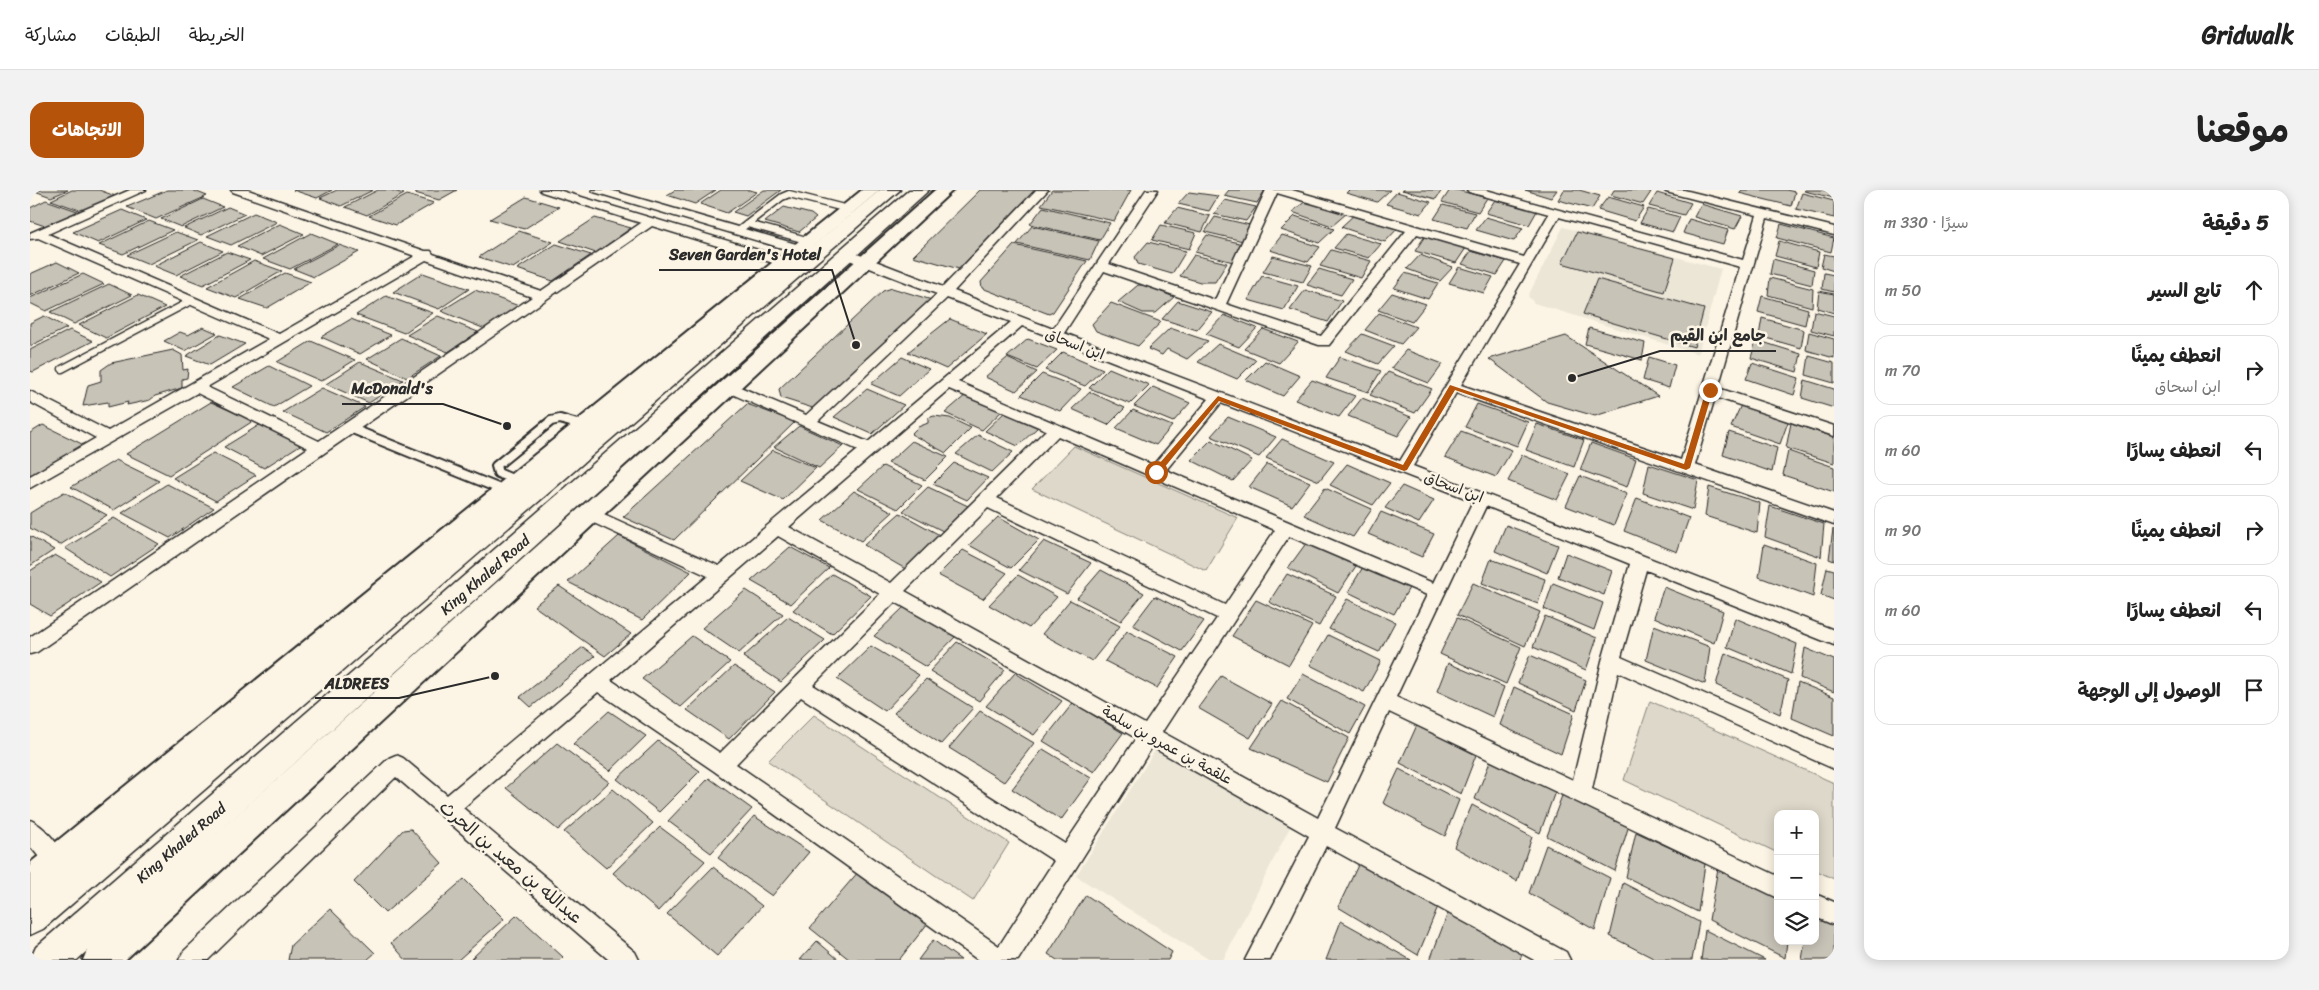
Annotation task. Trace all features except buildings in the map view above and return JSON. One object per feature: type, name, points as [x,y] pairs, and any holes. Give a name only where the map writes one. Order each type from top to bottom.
[{"type":"main road","points":[[30,883],[872,190]]},
{"type":"main road","name":"King Khaled Road","points":[[30,918],[891,190]]},
{"type":"main road","name":"King Khaled Road","points":[[49,960],[857,259],[920,190]]},
{"type":"main road","points":[[100,960],[728,387],[857,259],[945,190]]},
{"type":"street","points":[[35,236],[140,190]]},
{"type":"street","points":[[237,190],[543,296]]},
{"type":"street","points":[[257,197],[271,190]]},
{"type":"street","points":[[546,190],[650,222],[798,251]]},
{"type":"street","points":[[598,190],[743,228],[798,251]]},
{"type":"street","points":[[808,422],[945,293],[1042,190]]},
{"type":"street","points":[[1219,306],[1272,190]]},
{"type":"street","points":[[1280,190],[1527,262]]},
{"type":"street","points":[[1473,190],[1747,265]]},
{"type":"street","points":[[1670,190],[1834,231]]},
{"type":"street","points":[[1055,336],[1149,191]]},
{"type":"street","points":[[1404,468],[1556,213]]},
{"type":"street","points":[[1686,468],[1763,213]]},
{"type":"street","points":[[30,647],[650,222]]},
{"type":"street","points":[[1102,266],[1324,342],[1414,229]]},
{"type":"street","points":[[35,236],[280,339]]},
{"type":"street","points":[[30,483],[426,254]]},
{"type":"street","name":"ابن اسحاق","points":[[857,259],[1482,498],[1834,638]]},
{"type":"street","points":[[447,808],[1019,322]]},
{"type":"street","points":[[948,383],[1437,592]]},
{"type":"street","points":[[196,387],[320,448]]},
{"type":"street","points":[[728,387],[870,449]]},
{"type":"street","points":[[1453,387],[1834,519]]},
{"type":"street","points":[[1710,390],[1834,431]]},
{"type":"street","points":[[30,396],[108,438]]},
{"type":"street","points":[[1156,472],[1218,398]]},
{"type":"street","points":[[721,766],[1056,429]]},
{"type":"street","points":[[1257,960],[1322,832],[1482,498]]},
{"type":"street","points":[[986,500],[1228,616]]},
{"type":"street","points":[[589,514],[722,575]]},
{"type":"street","points":[[1004,960],[1068,858],[1286,527]]},
{"type":"street","name":"علقمة بن عمرو بن سلمة","points":[[777,528],[1322,832],[1558,960]]},
{"type":"street","points":[[1580,794],[1611,661],[1640,561]]},
{"type":"street","points":[[1611,661],[1834,760]]},
{"type":"street","points":[[597,681],[998,960]]},
{"type":"street","points":[[799,686],[1068,858]]},
{"type":"street","points":[[1384,701],[1774,885]]},
{"type":"street","name":"عبدالله بن معبد بن الحرث","points":[[191,960],[396,764],[627,960]]},
{"type":"street","points":[[30,830],[56,861]]},
{"type":"street","points":[[1819,907],[1834,914]]},
{"type":"lane","points":[[743,228],[782,197],[789,194],[848,209]]},
{"type":"lane","points":[[62,369],[191,301]]},
{"type":"lane","points":[[350,428],[511,486]]},
{"type":"shaded area","points":[[1563,227],[1721,269],[1698,354],[1534,303],[1528,296]]},
{"type":"shaded area","points":[[1074,446],[1238,518],[1206,571],[1032,489]]},
{"type":"shaded area","points":[[1650,701],[1834,783],[1834,879],[1819,872],[1819,810],[1774,810],[1774,851],[1624,780]]},
{"type":"shaded area","points":[[814,715],[1009,843],[973,901],[768,761]]},
{"type":"shaded area","points":[[1156,749],[1292,823],[1223,960],[1210,960],[1076,876]]},
{"type":"place","name":"Seven Garden's Hotel","points":[[856,345]]},
{"type":"place","name":"جامع ابن القيم","points":[[1572,378]]},
{"type":"place","name":"McDonald's","points":[[507,426]]},
{"type":"place","name":"ALDREES","points":[[495,676]]},
{"type":"route","points":[[1156,472],[1218,398],[1404,468],[1453,387],[1686,468],[1710,390]]}]
